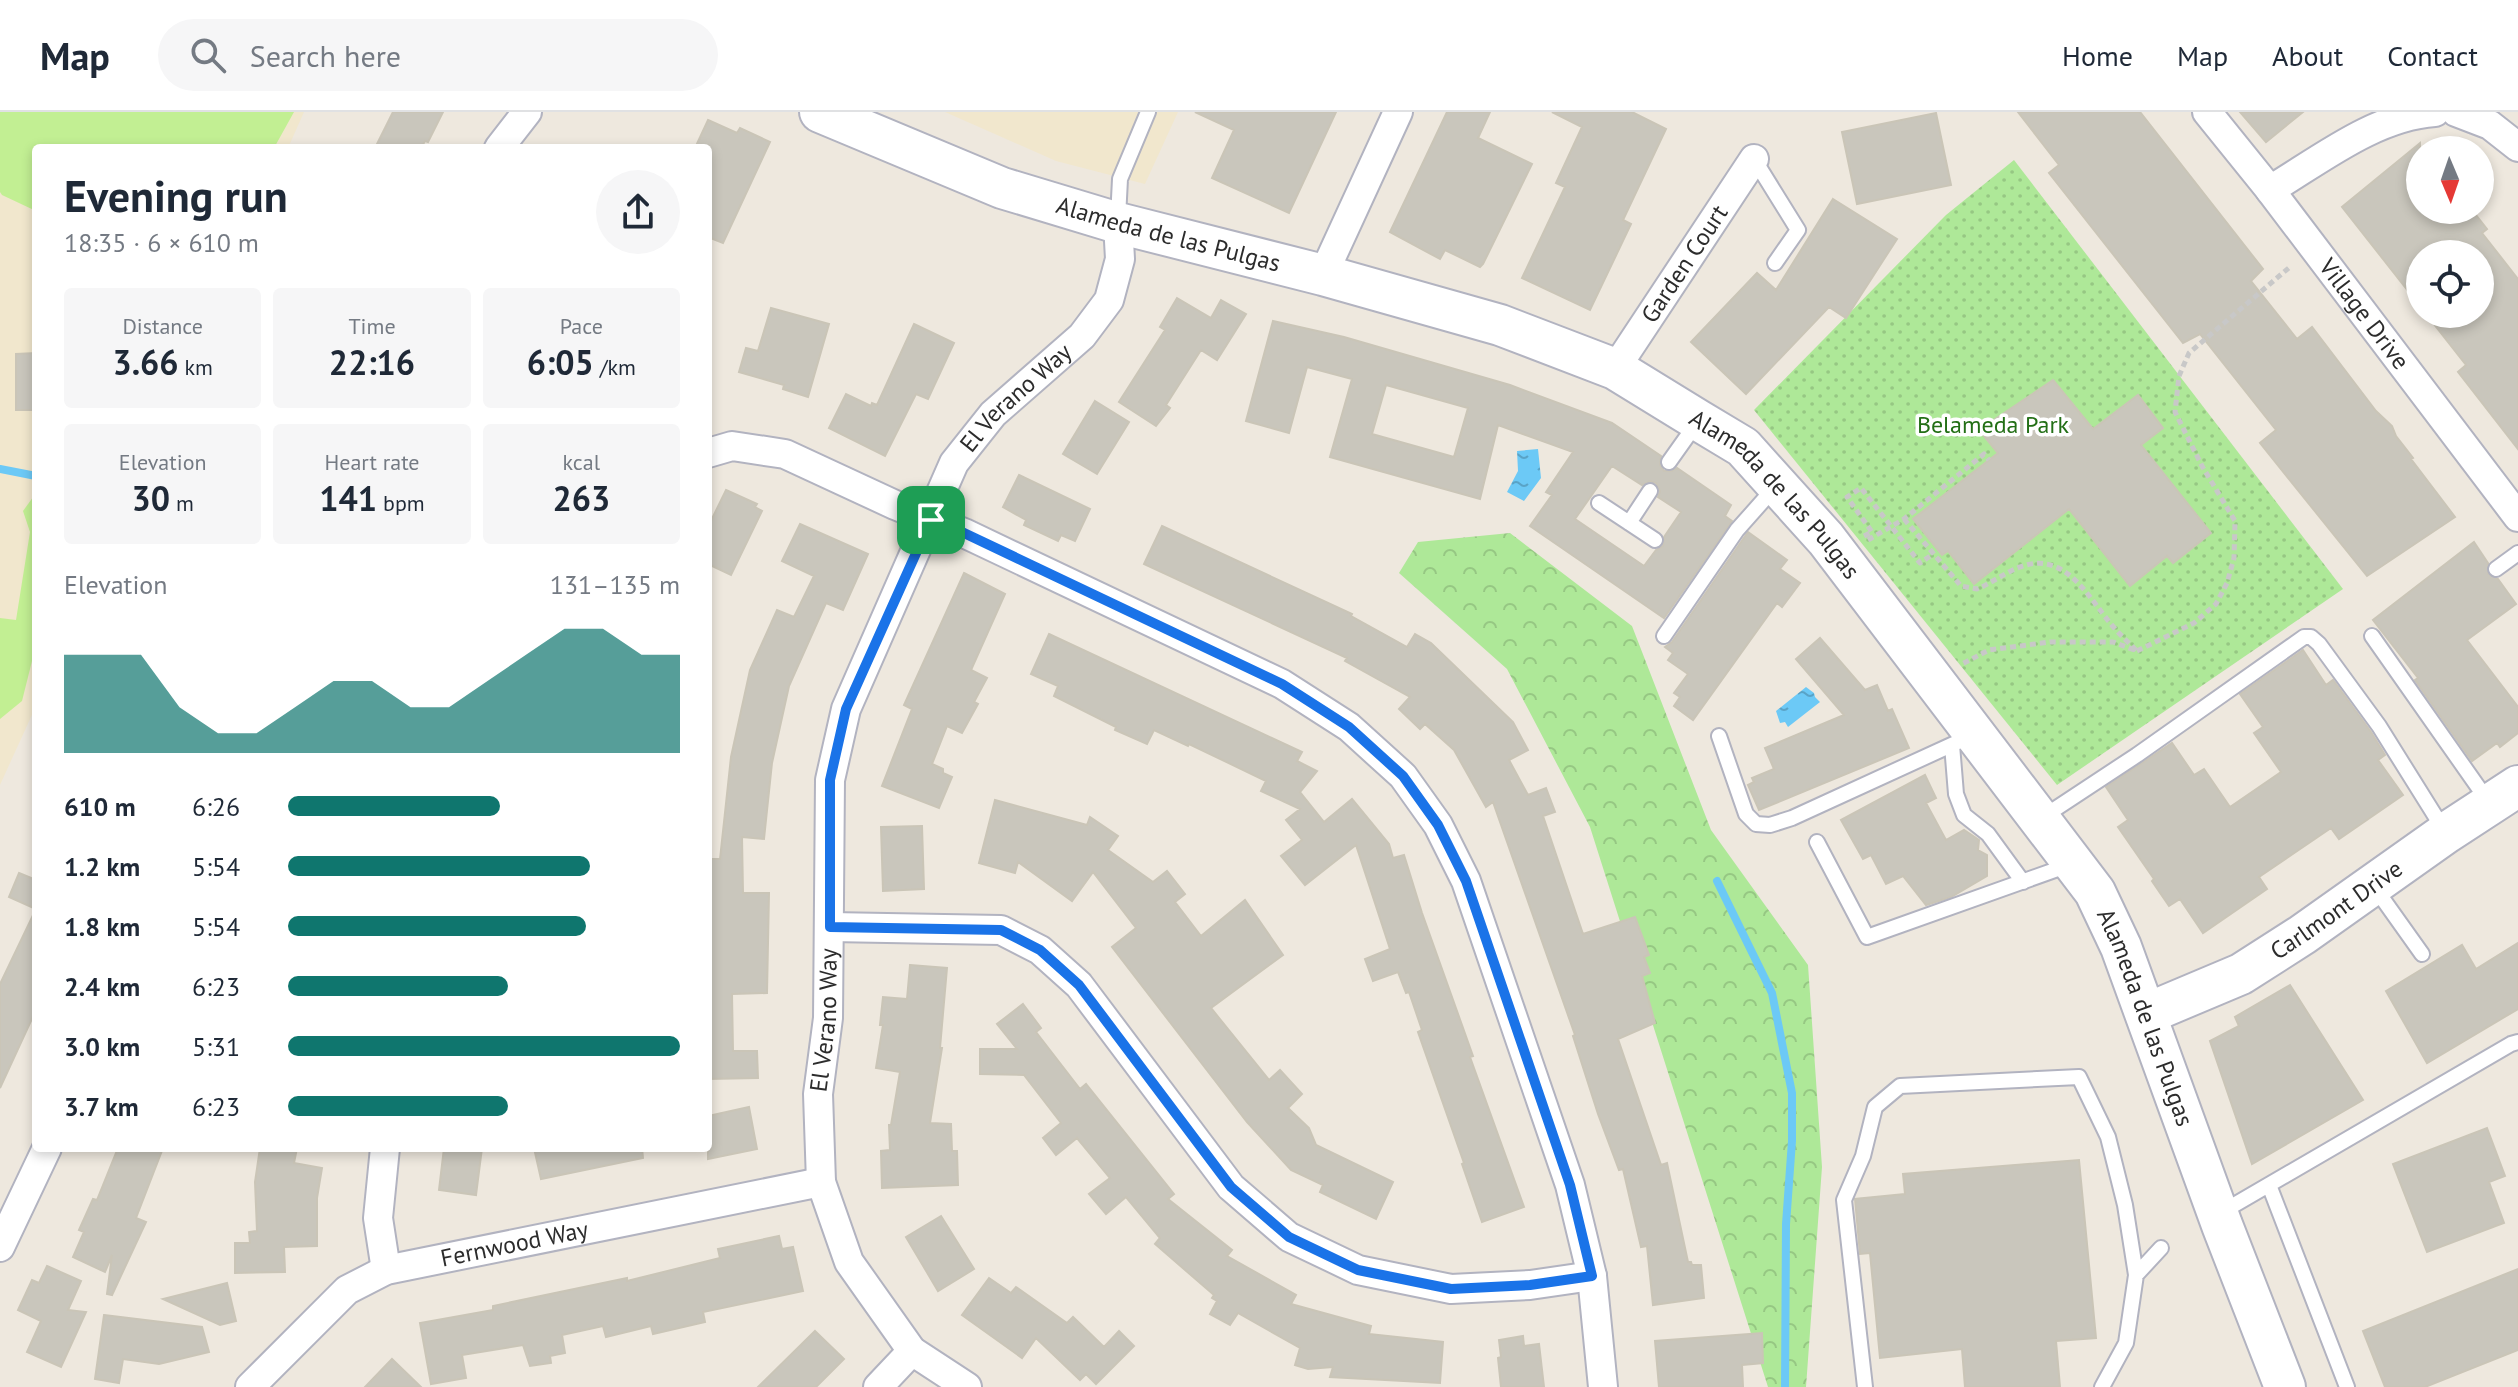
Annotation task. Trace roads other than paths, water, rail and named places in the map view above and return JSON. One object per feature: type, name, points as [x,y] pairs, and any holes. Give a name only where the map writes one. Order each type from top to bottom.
[{"type":"main road","name":"Alameda de las Pulgas","points":[[820,112],[1002,188],[1118,223],[1323,275],[1500,325],[1615,369],[1743,447],[1826,539],[1963,740],[2040,819],[2095,892],[2121,947],[2285,1387]]},
{"type":"main road","name":"Carlmont Drive","points":[[2146,1014],[2241,974],[2504,795]]},
{"type":"street","points":[[502,144],[527,112]]},
{"type":"street","points":[[1323,275],[1398,112]]},
{"type":"street","name":"Village Drive","points":[[2207,112],[2270,190],[2518,517]]},
{"type":"street","points":[[2270,190],[2371,130],[2418,113],[2435,112]]},
{"type":"street","points":[[2456,112],[2490,125],[2518,147]]},
{"type":"street","name":"Garden Court","points":[[1615,369],[1754,159]]},
{"type":"street","name":"El Verano Way","points":[[912,1351],[849,1262],[821,1182],[818,1094],[828,1018],[830,780],[846,709],[954,463],[993,414],[1082,336],[1109,300],[1120,259],[1118,223]]},
{"type":"street","points":[[712,452],[732,446],[785,454],[964,533],[1282,684],[1349,727],[1403,776],[1438,825],[1466,881],[1570,1185],[1592,1276],[1603,1387]]},
{"type":"street","points":[[830,927],[1001,930],[1040,950],[1079,985],[1231,1187],[1289,1237],[1358,1270],[1451,1289],[1530,1285],[1592,1276]]},
{"type":"street","points":[[0,1247],[45,1152]]},
{"type":"street","points":[[385,1152],[378,1218],[386,1270]]},
{"type":"street","name":"Fernwood Way","points":[[250,1387],[347,1290],[386,1270],[821,1182]]},
{"type":"street","points":[[878,1387],[912,1351],[967,1387]]},
{"type":"lane","points":[[1118,223],[1120,179],[1148,112]]},
{"type":"lane","points":[[1754,159],[1798,230],[1775,263]]},
{"type":"lane","points":[[1669,462],[1698,420]]},
{"type":"lane","points":[[1664,636],[1737,530],[1777,485]]},
{"type":"lane","points":[[1629,523],[1650,491]]},
{"type":"lane","points":[[1599,503],[1655,540]]},
{"type":"lane","points":[[2496,569],[2518,553]]},
{"type":"lane","points":[[2372,636],[2504,795]]},
{"type":"lane","points":[[2040,819],[2304,637],[2311,637],[2362,703],[2446,833]]},
{"type":"lane","points":[[1719,736],[1746,814],[1756,824],[1770,825],[1792,818],[1963,740]]},
{"type":"lane","points":[[1963,740],[1956,794],[1964,815],[1988,834],[2023,882]]},
{"type":"lane","points":[[1817,842],[1867,937],[2073,864]]},
{"type":"lane","points":[[2372,885],[2422,954]]},
{"type":"lane","points":[[2218,1214],[2515,1043],[2518,1058]]},
{"type":"lane","points":[[1865,1387],[1844,1200],[1863,1156],[1875,1107],[1900,1086],[2079,1077],[2108,1137],[2125,1205],[2136,1275],[2126,1343],[2102,1387]]},
{"type":"lane","points":[[2269,1185],[2347,1387]]},
{"type":"lane","points":[[2136,1275],[2161,1248]]},
{"type":"water","points":[[1538,449],[1541,478],[1524,501],[1507,492],[1518,471],[1517,451]]},
{"type":"water","points":[[1806,687],[1820,702],[1788,727],[1785,722],[1780,723],[1776,711]]},
{"type":"waterway","points":[[0,469],[32,475]]},
{"type":"waterway","points":[[1717,881],[1772,993],[1792,1093],[1786,1224],[1785,1387]]},
{"type":"park label","name":"Belameda Park","points":[[1993,425]]}]
